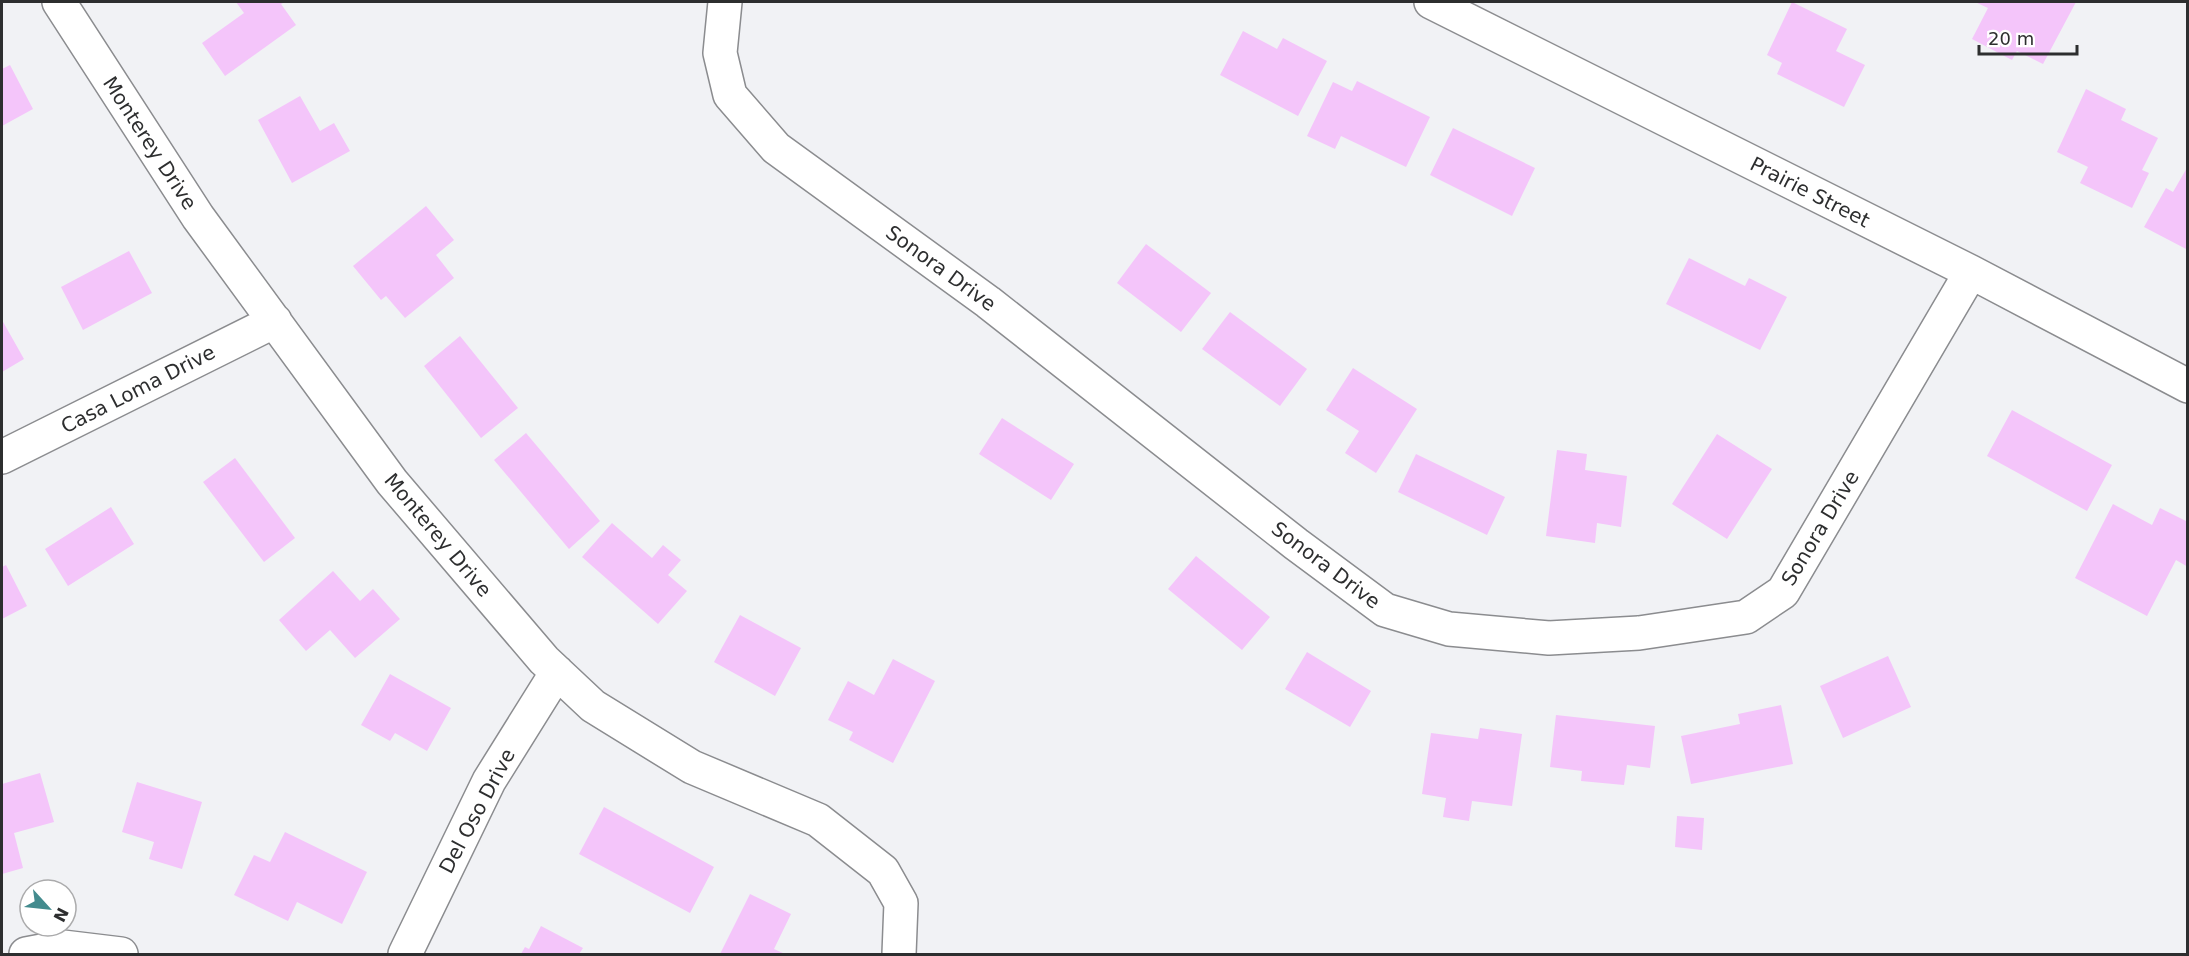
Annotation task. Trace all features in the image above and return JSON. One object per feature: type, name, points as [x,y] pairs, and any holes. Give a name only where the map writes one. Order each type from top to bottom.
[{"type":"street","name":"Monterey Drive","points":[[58,2],[198,217],[392,482],[544,660],[593,706],[692,767],[818,820],[883,872],[901,903],[899,954]]},
{"type":"street","name":"Sonora Drive","points":[[725,2],[720,53],[730,95],[776,148],[988,302],[1296,544],[1385,610],[1449,629],[1549,638],[1639,633],[1746,617],[1783,592],[1971,272]]},
{"type":"street","name":"Prairie Street","points":[[1431,2],[1971,272],[2187,386]]},
{"type":"street","name":"Casa Loma Drive","points":[[2,457],[275,321]]},
{"type":"street","name":"Del Oso Drive","points":[[405,954],[489,781],[557,672]]},
{"type":"street","points":[[26,954],[63,946],[121,954]]},
{"type":"building","points":[[236,2],[285,2],[281,4],[296,25],[225,76],[202,43],[244,13]]},
{"type":"building","points":[[1792,2],[1847,29],[1836,51],[1865,65],[1844,107],[1777,74],[1782,63],[1767,55]]},
{"type":"building","points":[[1975,2],[2076,2],[2043,64],[2017,51],[2012,60],[1972,39],[1988,8]]},
{"type":"building","points":[[1243,31],[1277,49],[1283,38],[1327,61],[1298,116],[1220,75]]},
{"type":"building","points":[[10,65],[33,109],[2,126],[2,69]]},
{"type":"building","points":[[1357,81],[1430,117],[1406,167],[1341,136],[1335,149],[1307,136],[1333,82],[1352,91]]},
{"type":"building","points":[[2086,89],[2126,109],[2121,120],[2158,138],[2142,170],[2149,173],[2132,208],[2080,183],[2088,167],[2057,152]]},
{"type":"building","points":[[300,96],[320,131],[334,123],[350,151],[292,183],[258,120]]},
{"type":"building","points":[[1453,128],[1535,168],[1512,216],[1430,175]]},
{"type":"building","points":[[2188,166],[2188,250],[2144,227],[2166,188],[2173,192]]},
{"type":"building","points":[[426,206],[454,240],[436,255],[454,278],[405,318],[386,296],[381,300],[353,266]]},
{"type":"building","points":[[1146,244],[1211,293],[1181,332],[1117,283]]},
{"type":"building","points":[[129,251],[152,293],[83,330],[61,287]]},
{"type":"building","points":[[1689,258],[1745,286],[1749,278],[1787,297],[1760,350],[1666,304]]},
{"type":"building","points":[[1230,312],[1307,369],[1280,406],[1202,349]]},
{"type":"building","points":[[2,320],[24,359],[2,372]]},
{"type":"building","points":[[460,336],[518,408],[481,438],[424,366]]},
{"type":"building","points":[[1353,368],[1417,409],[1376,473],[1345,453],[1359,431],[1326,410]]},
{"type":"building","points":[[2012,410],[2112,465],[2087,511],[1987,456]]},
{"type":"building","points":[[1002,418],[1074,464],[1051,500],[979,454]]},
{"type":"building","points":[[526,433],[600,521],[569,549],[494,460]]},
{"type":"building","points":[[1717,434],[1772,469],[1727,539],[1672,504]]},
{"type":"building","points":[[1557,450],[1587,454],[1585,470],[1627,476],[1621,527],[1597,523],[1595,543],[1546,536]]},
{"type":"building","points":[[1416,454],[1505,497],[1487,535],[1398,492]]},
{"type":"building","points":[[235,458],[295,538],[264,562],[203,482]]},
{"type":"building","points":[[2113,504],[2152,525],[2160,508],[2188,522],[2188,567],[2176,560],[2147,616],[2075,578]]},
{"type":"building","points":[[111,507],[134,544],[68,586],[45,549]]},
{"type":"building","points":[[612,523],[652,558],[663,545],[681,560],[668,575],[687,591],[658,624],[582,557]]},
{"type":"building","points":[[1196,556],[1270,617],[1242,650],[1168,589]]},
{"type":"building","points":[[6,565],[27,606],[2,619],[2,567]]},
{"type":"building","points":[[333,571],[360,601],[373,589],[400,619],[355,658],[330,630],[306,651],[279,620]]},
{"type":"building","points":[[740,615],[801,648],[775,696],[714,662]]},
{"type":"building","points":[[1307,652],[1371,691],[1350,727],[1285,689]]},
{"type":"building","points":[[1888,656],[1911,707],[1843,738],[1820,686]]},
{"type":"building","points":[[893,659],[935,681],[893,763],[849,740],[853,732],[828,720],[848,681],[874,695]]},
{"type":"building","points":[[390,674],[451,708],[427,751],[395,733],[390,741],[361,725]]},
{"type":"building","points":[[1781,705],[1793,764],[1691,784],[1681,736],[1740,724],[1738,714]]},
{"type":"building","points":[[1556,715],[1655,726],[1650,768],[1627,765],[1624,785],[1581,781],[1582,771],[1550,767]]},
{"type":"building","points":[[1480,728],[1522,734],[1512,806],[1472,801],[1469,821],[1443,817],[1446,798],[1422,794],[1431,733],[1478,739]]},
{"type":"building","points":[[40,773],[54,822],[14,833],[23,868],[2,874],[2,784]]},
{"type":"building","points":[[137,782],[202,802],[182,869],[149,859],[154,842],[122,832]]},
{"type":"building","points":[[604,807],[714,867],[690,913],[579,854]]},
{"type":"building","points":[[1677,816],[1704,818],[1702,850],[1675,847]]},
{"type":"building","points":[[285,832],[367,872],[342,924],[297,902],[288,921],[234,895],[254,855],[270,862]]},
{"type":"building","points":[[750,894],[791,914],[774,949],[785,954],[720,954]]},
{"type":"building","points":[[541,926],[583,948],[579,954],[521,954],[525,947],[529,949]]}]
